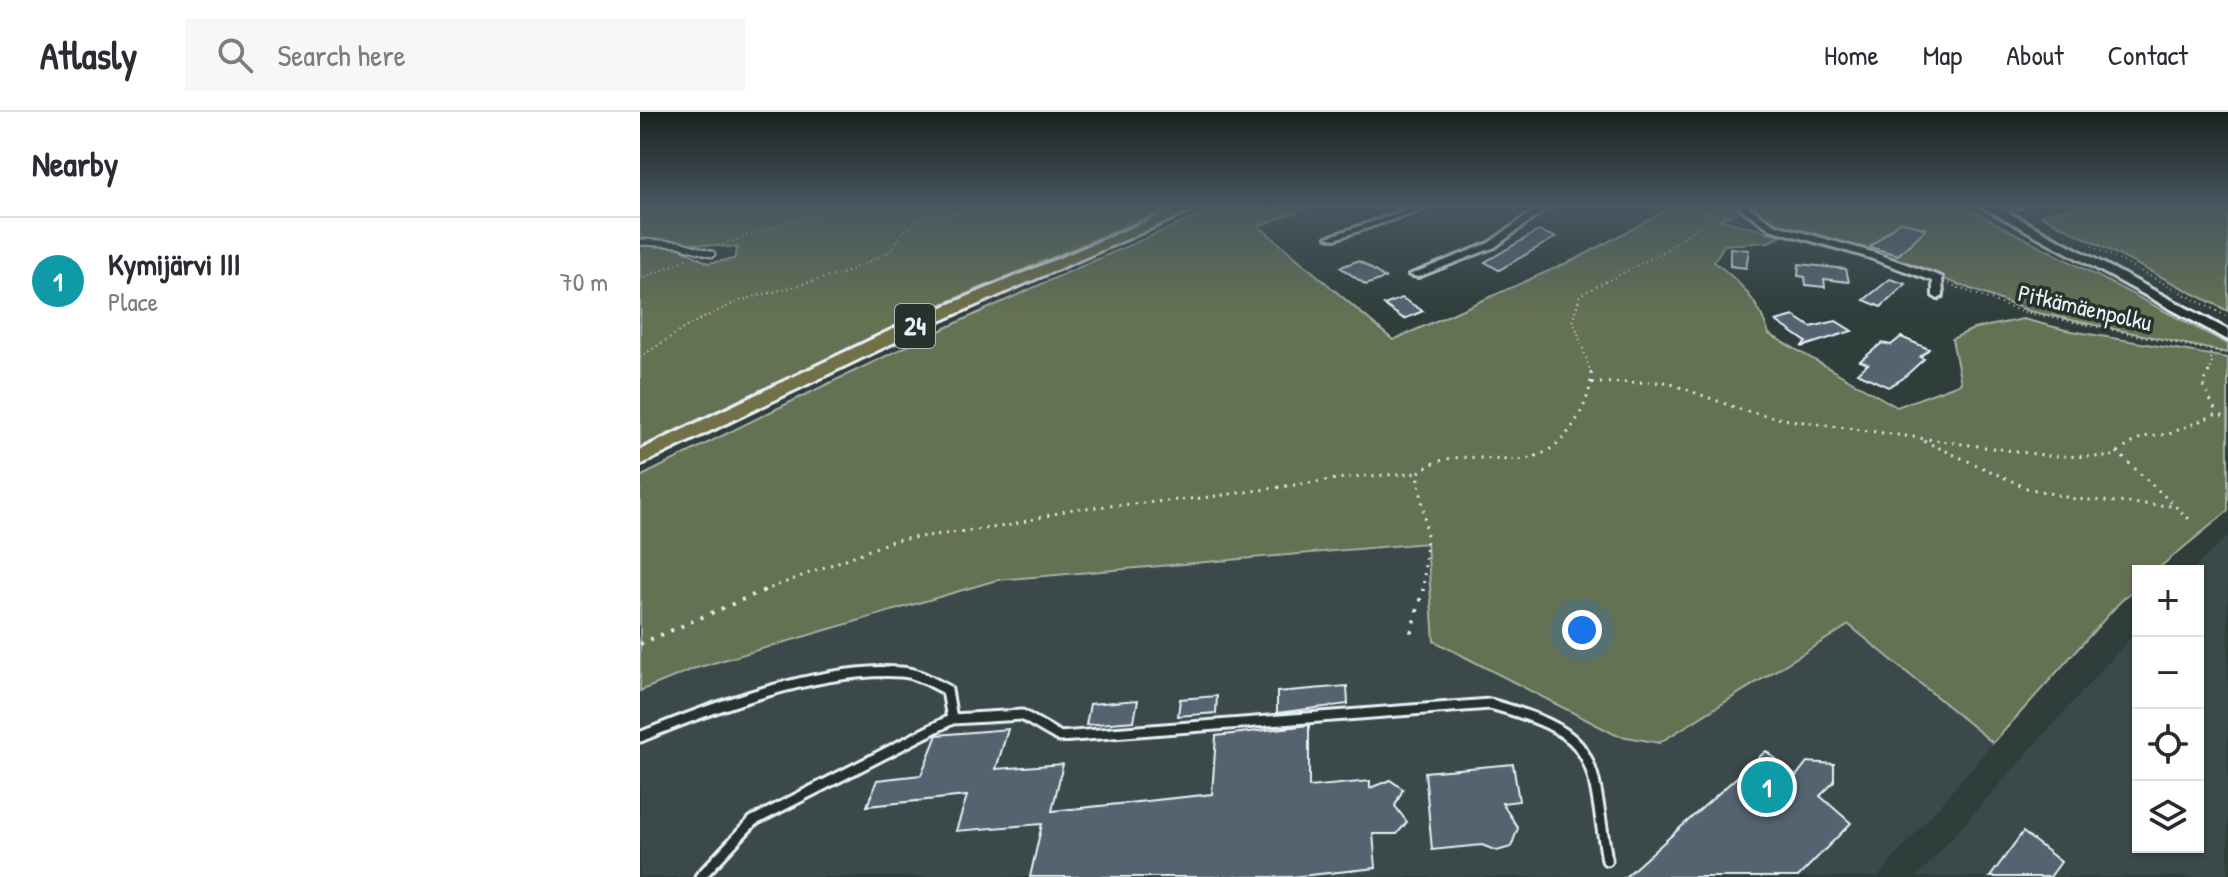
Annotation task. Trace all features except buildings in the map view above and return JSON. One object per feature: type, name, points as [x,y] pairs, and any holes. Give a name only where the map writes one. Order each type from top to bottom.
[{"type":"highway","name":"24","points":[[640,458],[918,324],[1111,242]]},
{"type":"main road","points":[[2053,242],[2228,336]]},
{"type":"street","points":[[1414,275],[1497,242]]},
{"type":"street","points":[[1822,242],[1938,279],[1938,296]]},
{"type":"lane","points":[[640,242],[679,244],[712,254]]},
{"type":"lane","points":[[640,737],[745,699],[853,676],[905,672],[947,690],[952,719]]},
{"type":"lane","points":[[700,877],[753,821],[952,719],[1022,715],[1060,737],[1490,704],[1540,719],[1576,740],[1589,764],[1607,860]]},
{"type":"path","points":[[640,280],[732,242]]},
{"type":"path","points":[[640,357],[691,324],[739,301],[844,273],[890,252],[897,242]]},
{"type":"path","points":[[640,644],[768,589],[895,540],[1007,526],[1073,509],[1202,498],[1352,477],[1418,473],[1434,461],[1530,460],[1555,447],[1580,412],[1592,383],[1591,369],[1575,329],[1576,300],[1588,289],[1632,271],[1674,242]]},
{"type":"path","points":[[2092,246],[2228,317]]},
{"type":"path","name":"Pitkämäenpolku","points":[[1938,279],[2019,311],[2228,354]]},
{"type":"path","points":[[2210,351],[2212,365],[2203,385],[2217,414]]},
{"type":"path","points":[[1592,383],[1666,382],[1769,416],[2050,456],[2110,457],[2142,437],[2169,434],[2217,414],[2228,418]]},
{"type":"path","points":[[1921,439],[2027,488],[2075,499],[2172,506]]},
{"type":"path","points":[[2117,452],[2138,467],[2146,482],[2189,519]]},
{"type":"path","points":[[1411,633],[1427,587],[1430,539],[1418,473]]},
{"type":"shaded area","points":[[2228,536],[2228,877],[1917,877],[2132,636],[2132,853],[2204,853],[2204,565],[2197,565]]},
{"type":"shaded area","points":[[1428,543],[1434,641],[1659,742],[1849,624],[1993,743],[1878,877],[640,877],[640,691],[693,669],[997,580]]},
{"type":"green space","points":[[676,242],[1089,242],[940,305],[640,447],[640,245],[678,247],[708,263],[734,259],[738,248]]},
{"type":"green space","points":[[1138,242],[1277,242],[1393,340],[1608,242],[1769,242],[1724,245],[1714,262],[1748,293],[1769,334],[1897,407],[1961,383],[1952,339],[1973,329],[2023,319],[2066,330],[2228,358],[2228,511],[2162,565],[2132,565],[2132,591],[1993,743],[1849,625],[1659,743],[1616,735],[1434,641],[1427,543],[997,580],[693,669],[640,691],[640,477],[928,336]]},
{"type":"green space","points":[[1836,242],[2032,242],[2228,344],[2228,353],[2029,311]]},
{"type":"green space","points":[[2092,242],[2228,242],[2228,311]]},
{"type":"place","name":"Kymijärvi III","points":[[1767,787]]}]
